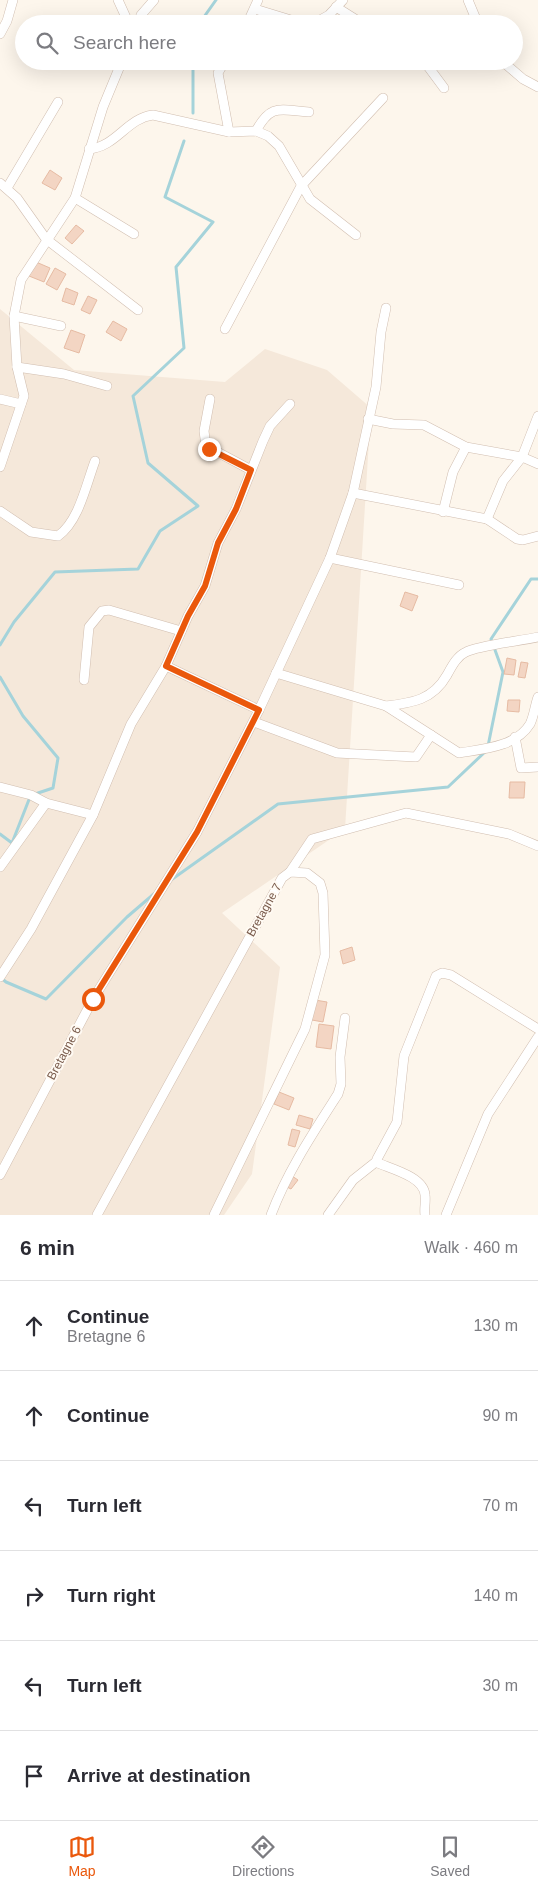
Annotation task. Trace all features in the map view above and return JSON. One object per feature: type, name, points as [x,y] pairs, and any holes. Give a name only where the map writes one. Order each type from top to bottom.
[{"type":"street","points":[[0,34],[7,21],[13,0]]},
{"type":"street","points":[[118,0],[125,15]]},
{"type":"street","points":[[141,15],[154,0]]},
{"type":"street","points":[[252,15],[258,0]]},
{"type":"street","points":[[327,15],[344,0]]},
{"type":"street","points":[[468,0],[474,15]]},
{"type":"street","points":[[336,7],[349,15]]},
{"type":"street","points":[[255,9],[275,15]]},
{"type":"street","points":[[0,467],[24,396],[17,367],[14,316],[21,280],[46,239],[75,198],[90,149],[119,70]]},
{"type":"street","points":[[220,70],[218,73],[229,132]]},
{"type":"street","points":[[431,70],[444,88]]},
{"type":"street","points":[[512,70],[523,79],[538,87]]},
{"type":"street","points":[[225,329],[302,186],[383,98]]},
{"type":"street","points":[[58,102],[3,185],[17,198],[46,239],[138,310]]},
{"type":"street","points":[[256,131],[263,118],[272,111],[309,112]]},
{"type":"street","points":[[90,149],[105,146],[132,122],[145,116],[153,115],[229,132],[256,131],[274,140],[302,186],[317,206],[356,235]]},
{"type":"street","points":[[75,198],[134,234]]},
{"type":"street","name":"Bretagne 6","points":[[0,1176],[93,999],[197,832],[254,722],[330,558],[354,493],[376,387],[381,332],[386,308]]},
{"type":"street","points":[[14,316],[61,326]]},
{"type":"street","points":[[17,367],[64,374],[107,386]]},
{"type":"street","points":[[0,399],[21,404]]},
{"type":"street","points":[[210,399],[204,430],[206,446],[251,470]]},
{"type":"street","points":[[0,977],[31,929],[93,815],[131,724],[166,666],[181,631],[205,586],[218,543],[236,509],[270,426],[290,404]]},
{"type":"street","points":[[487,519],[504,481],[522,457],[538,416]]},
{"type":"street","points":[[368,419],[393,424],[424,425],[466,447],[522,457],[538,464]]},
{"type":"street","points":[[443,512],[453,472],[466,447]]},
{"type":"street","points":[[0,511],[31,532],[58,536],[67,530],[95,462]]},
{"type":"street","points":[[354,493],[443,512],[487,519],[517,539],[523,540],[538,536]]},
{"type":"street","points":[[330,558],[459,585]]},
{"type":"street","points":[[84,680],[88,627],[102,610],[109,610],[181,631]]},
{"type":"street","points":[[386,706],[412,703],[436,691],[453,664],[467,651],[538,637]]},
{"type":"street","points":[[166,666],[259,710]]},
{"type":"street","points":[[276,673],[386,706],[459,753],[494,747],[515,737],[530,724],[538,697]]},
{"type":"street","points":[[254,722],[338,753],[416,757],[431,735]]},
{"type":"street","points":[[515,737],[521,768],[538,766]]},
{"type":"street","points":[[0,787],[31,795],[46,803],[93,815]]},
{"type":"street","points":[[0,867],[46,803]]},
{"type":"street","points":[[290,872],[312,840],[406,813],[509,834],[538,846]]},
{"type":"street","name":"Bretagne 7","points":[[98,1215],[282,878],[290,872],[307,872],[320,883],[323,893],[325,955],[305,1029],[214,1215]]},
{"type":"street","points":[[328,1215],[353,1180],[377,1161],[397,1122],[404,1056],[436,976],[442,973],[451,975],[538,1029]]},
{"type":"street","points":[[271,1215],[280,1192],[302,1151],[338,1094],[341,1084],[340,1057],[344,1018]]},
{"type":"street","points":[[446,1215],[488,1114],[538,1036]]},
{"type":"street","points":[[377,1161],[422,1186],[425,1194],[425,1215]]},
{"type":"shaded area","points":[[0,309],[74,370],[225,382],[265,349],[327,370],[371,408],[345,829],[222,913],[280,967],[252,1174],[224,1215],[0,1215]]},
{"type":"building","points":[[50,170],[62,178],[55,190],[42,183]]},
{"type":"building","points":[[76,225],[84,231],[72,244],[65,238]]},
{"type":"building","points":[[36,262],[50,268],[44,282],[29,276]]},
{"type":"building","points":[[55,268],[66,274],[57,290],[46,284]]},
{"type":"building","points":[[66,288],[78,293],[74,305],[62,301]]},
{"type":"building","points":[[88,296],[97,300],[90,314],[81,310]]},
{"type":"building","points":[[113,321],[127,329],[121,341],[106,332]]},
{"type":"building","points":[[71,330],[85,335],[79,353],[64,348]]},
{"type":"building","points":[[405,592],[418,596],[412,611],[400,606]]},
{"type":"building","points":[[507,658],[516,660],[514,675],[504,674]]},
{"type":"building","points":[[521,662],[528,663],[525,678],[518,677]]},
{"type":"building","points":[[508,700],[520,700],[519,712],[507,711]]},
{"type":"building","points":[[510,782],[525,782],[524,798],[509,798]]},
{"type":"building","points":[[352,947],[355,960],[343,964],[340,951]]},
{"type":"building","points":[[315,1000],[327,1002],[323,1022],[312,1020]]},
{"type":"building","points":[[319,1024],[334,1026],[331,1049],[316,1047]]},
{"type":"building","points":[[279,1092],[294,1098],[289,1110],[274,1104]]},
{"type":"building","points":[[299,1115],[313,1119],[310,1129],[296,1125]]},
{"type":"building","points":[[292,1129],[300,1131],[295,1147],[288,1145]]},
{"type":"building","points":[[292,1176],[298,1180],[291,1189],[285,1186]]},
{"type":"waterway","points":[[205,15],[216,0]]},
{"type":"waterway","points":[[193,70],[193,113]]},
{"type":"waterway","points":[[0,645],[14,622],[55,572],[138,569],[160,531],[198,506],[148,463],[133,396],[184,348],[176,267],[213,222],[165,197],[184,141]]},
{"type":"waterway","points":[[488,746],[503,672],[491,639],[531,579],[538,579]]},
{"type":"waterway","points":[[0,677],[23,716],[58,758],[53,788],[35,794]]},
{"type":"waterway","points":[[171,880],[278,804],[448,787],[486,751]]},
{"type":"waterway","points":[[0,834],[12,843],[30,797]]},
{"type":"waterway","points":[[0,977],[6,982],[46,999],[127,917],[155,893]]},
{"type":"route","points":[[93,999],[197,832],[259,710],[166,666],[188,616],[205,586],[218,543],[236,509],[251,470],[209,449]]}]
